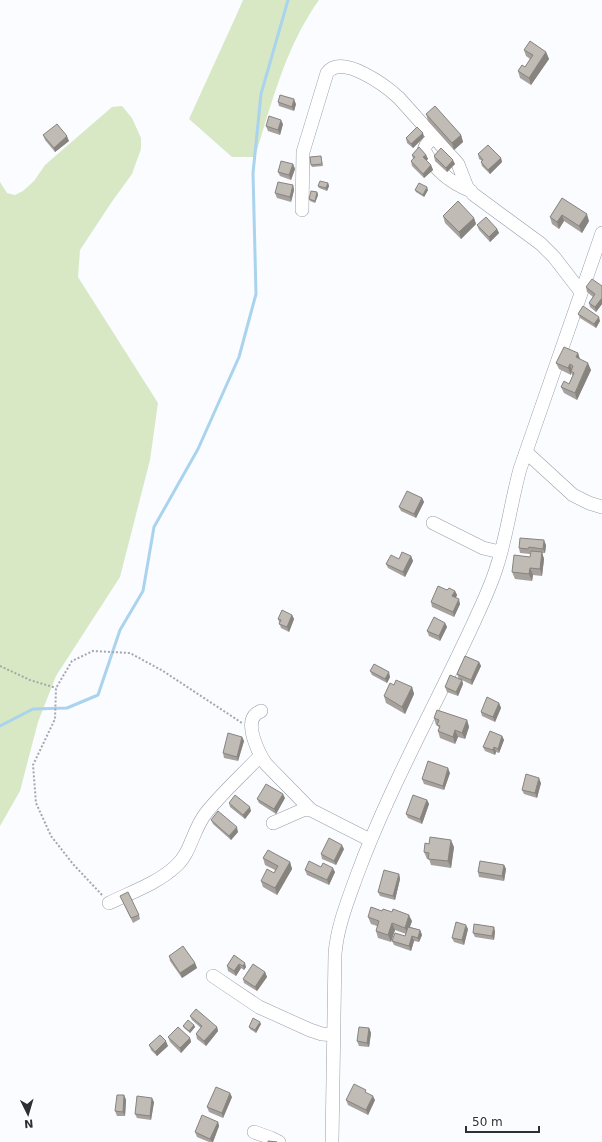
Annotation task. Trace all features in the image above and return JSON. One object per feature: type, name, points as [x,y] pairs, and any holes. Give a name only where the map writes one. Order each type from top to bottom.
[{"type":"street","points":[[302,210],[303,152],[327,73],[334,66],[348,67],[375,80],[389,90],[420,121],[458,164],[467,187],[497,212],[541,244],[554,257],[581,292]]},
{"type":"street","points":[[435,138],[425,145],[424,150],[428,157],[440,172],[454,183],[471,191]]},
{"type":"street","points":[[332,1142],[336,943],[350,896],[370,840],[402,769],[474,623],[490,586],[500,552],[511,502],[526,452],[581,292],[599,252],[602,233]]},
{"type":"street","points":[[526,452],[573,495],[589,503],[602,506]]},
{"type":"street","points":[[432,524],[483,548],[500,552]]},
{"type":"street","points":[[261,711],[256,714],[251,721],[252,730],[260,756],[266,764],[312,810],[370,840]]},
{"type":"street","points":[[109,903],[146,886],[176,866],[183,859],[198,825],[206,814],[260,756]]},
{"type":"street","points":[[273,823],[305,809],[312,810]]},
{"type":"street","points":[[213,976],[259,1007],[310,1030],[322,1034],[334,1035]]},
{"type":"street","points":[[254,1132],[279,1142]]},
{"type":"path","points":[[109,903],[51,836],[36,803],[34,766],[55,719],[56,688],[72,661],[93,651],[130,653],[163,671],[252,730]]},
{"type":"path","points":[[0,666],[30,680],[56,688]]},
{"type":"green space","points":[[243,0],[319,0],[301,29],[287,60],[275,92],[255,157],[232,157],[189,119]]},
{"type":"green space","points":[[122,106],[132,118],[141,138],[141,149],[132,174],[80,250],[78,277],[158,403],[150,460],[120,577],[56,676],[38,722],[20,791],[0,826],[0,182],[7,193],[15,195],[23,191],[34,181],[45,165],[112,107]]},
{"type":"building","points":[[530,41],[546,52],[529,78],[518,71],[522,65],[525,67],[533,55],[524,50]]},
{"type":"building","points":[[280,95],[294,99],[292,107],[278,102]]},
{"type":"building","points":[[435,106],[461,135],[452,143],[426,114]]},
{"type":"building","points":[[269,116],[281,120],[278,130],[266,126]]},
{"type":"building","points":[[57,124],[67,136],[54,148],[43,135]]},
{"type":"building","points":[[417,127],[423,133],[411,144],[406,138]]},
{"type":"building","points":[[488,145],[501,158],[488,170],[481,162],[483,160],[478,154]]},
{"type":"building","points":[[419,147],[426,155],[423,157],[431,165],[423,174],[411,161],[415,157],[412,155]]},
{"type":"building","points":[[441,148],[453,160],[446,168],[434,156]]},
{"type":"building","points":[[321,156],[322,164],[311,165],[310,157]]},
{"type":"building","points":[[281,161],[293,164],[289,175],[278,172]]},
{"type":"building","points":[[320,181],[328,183],[326,188],[318,186]]},
{"type":"building","points":[[278,182],[293,185],[290,197],[275,193]]},
{"type":"building","points":[[419,183],[427,187],[423,195],[415,190]]},
{"type":"building","points":[[311,191],[317,192],[315,201],[309,199]]},
{"type":"building","points":[[562,198],[587,214],[579,226],[562,215],[557,222],[550,217]]},
{"type":"building","points":[[458,201],[474,218],[459,232],[443,216]]},
{"type":"building","points":[[486,217],[497,229],[489,237],[477,225]]},
{"type":"building","points":[[592,279],[602,286],[602,298],[595,307],[589,303],[595,294],[586,287]]},
{"type":"building","points":[[583,306],[599,317],[594,324],[578,314]]},
{"type":"building","points":[[564,347],[578,353],[576,357],[588,363],[575,393],[561,387],[564,381],[569,384],[574,373],[571,371],[573,366],[570,364],[568,368],[556,363]]},
{"type":"building","points":[[407,491],[422,498],[414,514],[399,507]]},
{"type":"building","points":[[520,538],[544,540],[543,549],[529,547],[528,549],[519,548]]},
{"type":"building","points":[[531,551],[542,552],[540,569],[530,568],[529,574],[512,572],[514,555],[530,557]]},
{"type":"building","points":[[402,552],[411,556],[403,572],[386,564],[391,555],[399,559]]},
{"type":"building","points":[[438,586],[447,590],[449,588],[455,591],[452,596],[459,599],[453,612],[431,602]]},
{"type":"building","points":[[282,610],[292,615],[287,627],[279,624],[281,620],[278,619]]},
{"type":"building","points":[[434,617],[445,623],[439,636],[427,631]]},
{"type":"building","points":[[465,656],[479,662],[471,680],[457,674]]},
{"type":"building","points":[[374,664],[389,672],[385,679],[370,671]]},
{"type":"building","points":[[450,675],[462,680],[456,692],[445,687]]},
{"type":"building","points":[[396,680],[412,687],[402,707],[384,696],[390,683],[394,685]]},
{"type":"building","points":[[487,697],[499,703],[493,717],[481,712]]},
{"type":"building","points":[[437,710],[467,720],[462,733],[455,730],[453,737],[438,731],[440,726],[437,725],[439,720],[434,718]]},
{"type":"building","points":[[490,731],[502,736],[498,749],[494,747],[493,750],[483,747]]},
{"type":"building","points":[[228,733],[242,737],[237,757],[223,753]]},
{"type":"building","points":[[428,761],[448,768],[443,786],[422,779]]},
{"type":"building","points":[[526,774],[539,778],[535,793],[522,790]]},
{"type":"building","points":[[266,784],[283,794],[274,809],[257,799]]},
{"type":"building","points":[[235,795],[250,807],[243,815],[229,803]]},
{"type":"building","points":[[413,795],[427,800],[420,819],[406,814]]},
{"type":"building","points":[[218,811],[237,827],[229,836],[211,820]]},
{"type":"building","points":[[430,837],[451,840],[448,861],[428,859],[429,853],[424,852],[425,843],[429,844]]},
{"type":"building","points":[[329,838],[342,845],[334,861],[321,854]]},
{"type":"building","points":[[268,850],[290,862],[275,888],[261,881],[267,869],[274,873],[278,866],[263,858]]},
{"type":"building","points":[[309,861],[321,867],[323,863],[333,868],[327,880],[305,870]]},
{"type":"building","points":[[480,861],[504,865],[502,876],[478,872]]},
{"type":"building","points":[[384,870],[399,874],[393,896],[378,892]]},
{"type":"building","points":[[128,892],[139,915],[131,918],[120,896]]},
{"type":"building","points":[[371,907],[382,911],[383,909],[392,912],[393,909],[409,915],[405,928],[392,923],[388,935],[376,931],[379,921],[368,917]]},
{"type":"building","points":[[456,922],[466,925],[462,940],[452,938]]},
{"type":"building","points":[[474,924],[494,927],[492,936],[473,933]]},
{"type":"building","points":[[408,927],[420,930],[418,938],[412,936],[409,946],[392,941],[395,933],[405,936]]},
{"type":"building","points":[[183,946],[195,963],[180,973],[169,956]]},
{"type":"building","points":[[234,955],[245,963],[243,966],[239,964],[234,971],[227,966]]},
{"type":"building","points":[[253,964],[265,972],[255,987],[243,979]]},
{"type":"building","points":[[196,1009],[217,1027],[204,1041],[196,1034],[202,1026],[190,1016]]},
{"type":"building","points":[[253,1018],[260,1022],[255,1030],[249,1027]]},
{"type":"building","points":[[188,1020],[194,1025],[189,1031],[183,1026]]},
{"type":"building","points":[[178,1027],[190,1038],[180,1048],[168,1037]]},
{"type":"building","points":[[359,1027],[369,1028],[367,1043],[357,1041]]},
{"type":"building","points":[[160,1035],[166,1041],[155,1052],[149,1045]]},
{"type":"building","points":[[354,1084],[366,1090],[365,1092],[373,1096],[366,1110],[346,1100]]},
{"type":"building","points":[[216,1087],[230,1093],[222,1113],[207,1107]]},
{"type":"building","points":[[117,1095],[124,1095],[123,1112],[115,1111]]},
{"type":"building","points":[[137,1096],[152,1098],[150,1116],[135,1114]]},
{"type":"building","points":[[202,1115],[218,1122],[210,1139],[195,1132]]},
{"type":"waterway","points":[[0,726],[33,709],[67,708],[98,695],[120,630],[143,591],[154,527],[198,449],[239,357],[256,294],[253,173],[261,94],[288,0]]}]
